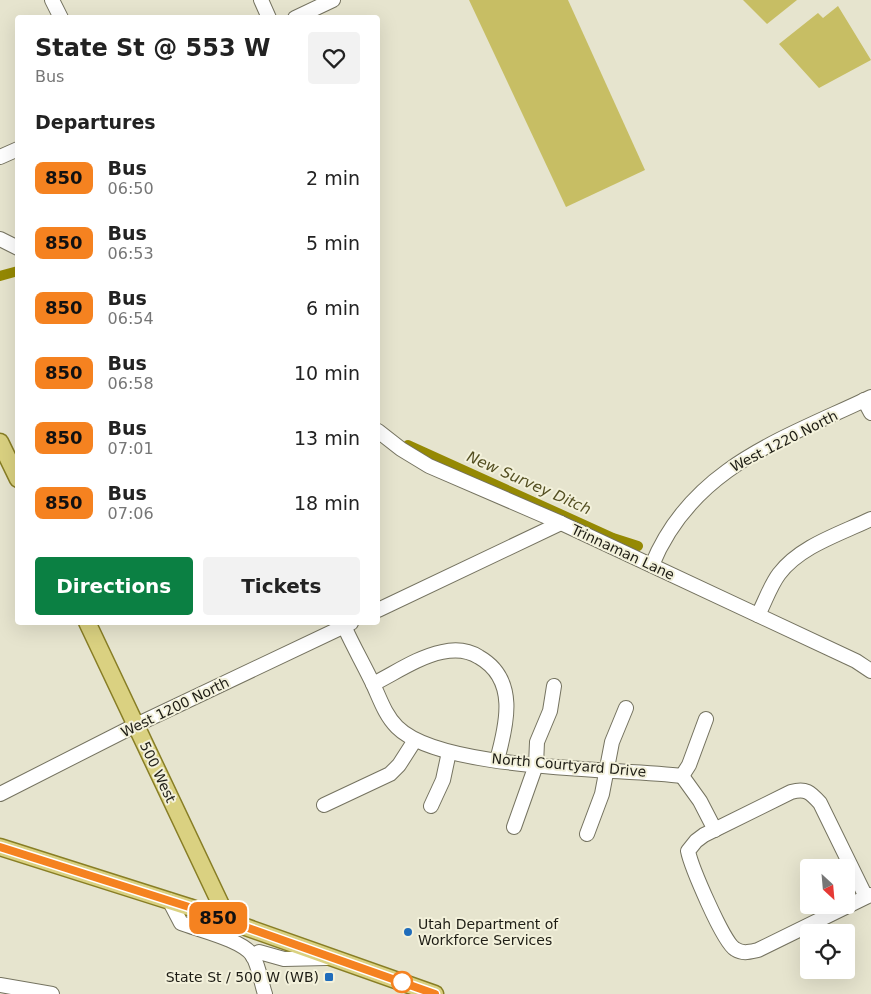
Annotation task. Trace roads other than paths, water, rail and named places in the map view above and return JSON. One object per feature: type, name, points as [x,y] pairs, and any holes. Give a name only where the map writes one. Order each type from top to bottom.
[{"type":"main road","points":[[0,442],[15,473]]},
{"type":"main road","name":"500 West","points":[[87,625],[228,922]]},
{"type":"main road","points":[[0,847],[169,900],[435,994]]},
{"type":"street","points":[[52,0],[60,15]]},
{"type":"street","points":[[261,0],[268,15]]},
{"type":"street","points":[[301,15],[332,0]]},
{"type":"street","points":[[0,157],[15,150]]},
{"type":"street","points":[[0,239],[15,246]]},
{"type":"street","points":[[868,398],[871,413]]},
{"type":"street","name":"West 1220 North","points":[[652,565],[666,532],[678,515],[710,482],[736,463],[760,450],[868,398]]},
{"type":"street","name":"Trinnaman Lane","points":[[380,433],[400,449],[429,466],[652,565],[856,661],[871,671]]},
{"type":"street","points":[[758,615],[778,575],[789,561],[803,552],[871,519]]},
{"type":"street","points":[[380,609],[562,524]]},
{"type":"street","name":"West 1200 North","points":[[0,794],[346,625]]},
{"type":"street","name":"North Courtyard Drive","points":[[348,625],[384,710],[393,721],[415,740],[449,752],[497,760],[536,765],[682,776]]},
{"type":"street","points":[[373,684],[441,652],[461,650],[476,655],[490,663],[504,686],[507,702],[506,721],[497,760]]},
{"type":"street","points":[[514,827],[536,765],[537,742],[550,711],[554,686]]},
{"type":"street","points":[[587,834],[602,794],[612,742],[626,708]]},
{"type":"street","points":[[706,719],[689,765],[682,776],[700,801],[715,830]]},
{"type":"street","points":[[324,806],[390,774],[399,765],[415,740]]},
{"type":"street","points":[[431,806],[443,780],[449,752]]},
{"type":"street","points":[[802,789],[812,793],[820,803],[868,896],[758,950],[744,953],[733,948],[691,865],[688,850],[696,841],[715,830],[791,792],[802,789]]},
{"type":"street","points":[[169,900],[182,923],[229,940],[247,950],[253,956],[265,994]]},
{"type":"street","points":[[253,956],[259,952],[284,959],[333,958]]},
{"type":"street","points":[[0,985],[47,994]]},
{"type":"waterway","name":"New Survey Ditch","points":[[0,276],[15,272]]},
{"type":"waterway","name":"New Survey Ditch","points":[[408,445],[613,538],[638,546]]},
{"type":"place","name":"Utah Department of Workforce Services","points":[[408,932]]},
{"type":"place","name":"State St / 500 W (WB)","points":[[329,977]]}]
